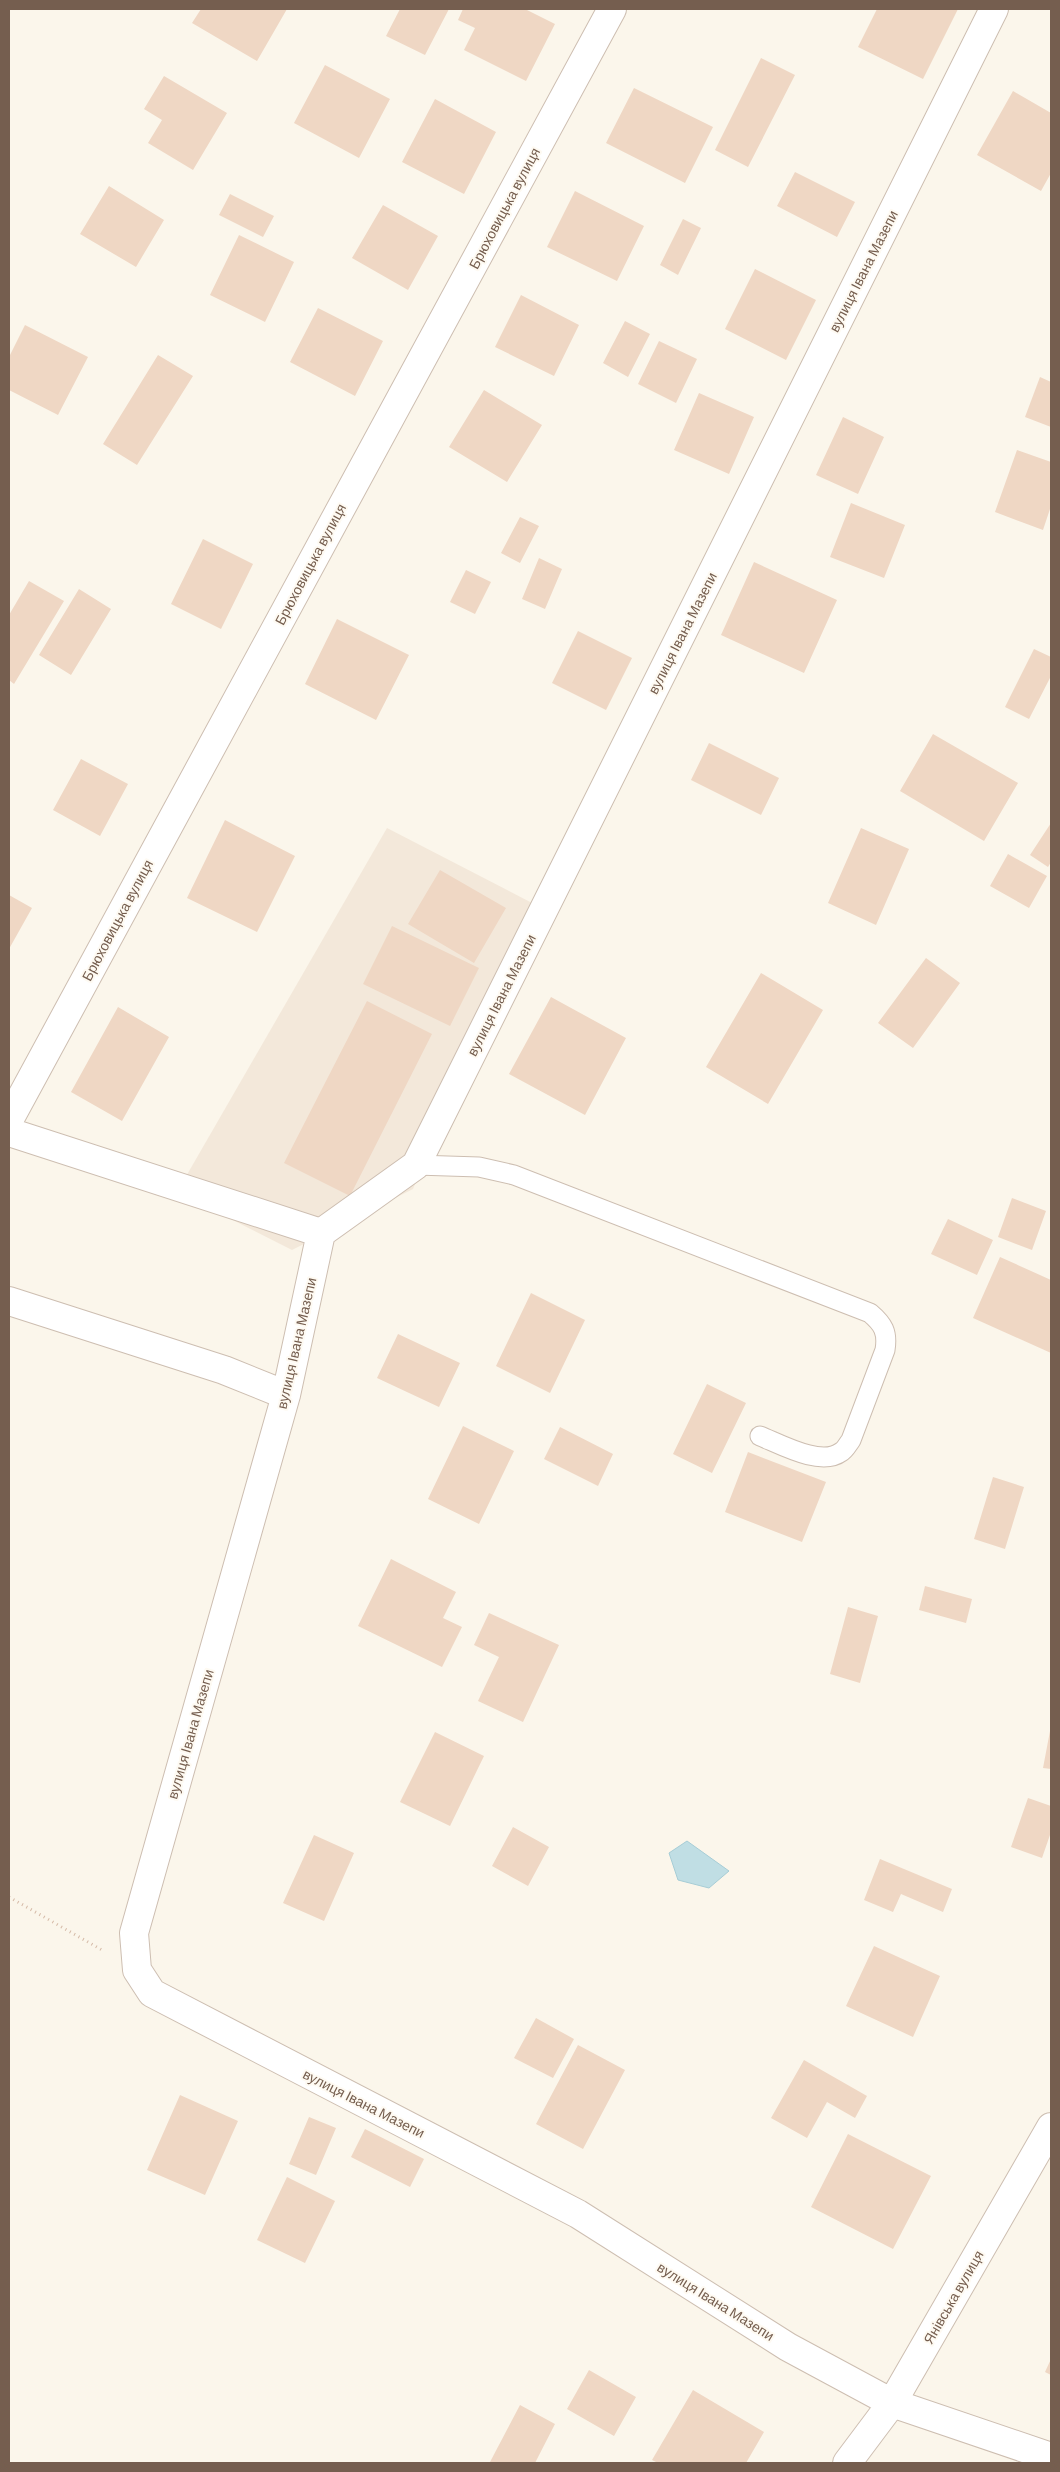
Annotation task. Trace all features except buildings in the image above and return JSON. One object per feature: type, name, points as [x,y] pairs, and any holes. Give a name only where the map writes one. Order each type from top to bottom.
[{"type":"street","name":"Брюховицька вулиця","points":[[9,1120],[612,9]]},
{"type":"street","name":"вулиця Івана Мазепи","points":[[994,9],[416,1165],[321,1233],[286,1395],[134,1933],[137,1970],[152,1993],[578,2214],[788,2347],[892,2403],[1051,2457]]},
{"type":"street","points":[[9,1132],[321,1233]]},
{"type":"street","points":[[9,1301],[224,1370],[286,1395]]},
{"type":"street","name":"Янівська вулиця","points":[[847,2463],[892,2403],[1051,2127]]},
{"type":"lane","points":[[416,1165],[478,1167],[543,1184],[870,1313],[881,1322],[887,1335],[885,1350],[851,1440],[842,1452],[829,1458],[814,1457],[760,1436]]},
{"type":"path","points":[[9,1897],[137,1970]]},
{"type":"shaded area","points":[[387,828],[534,904],[413,1189],[292,1250],[177,1192]]},
{"type":"water","points":[[687,1841],[729,1871],[709,1888],[678,1880],[669,1853]]}]
